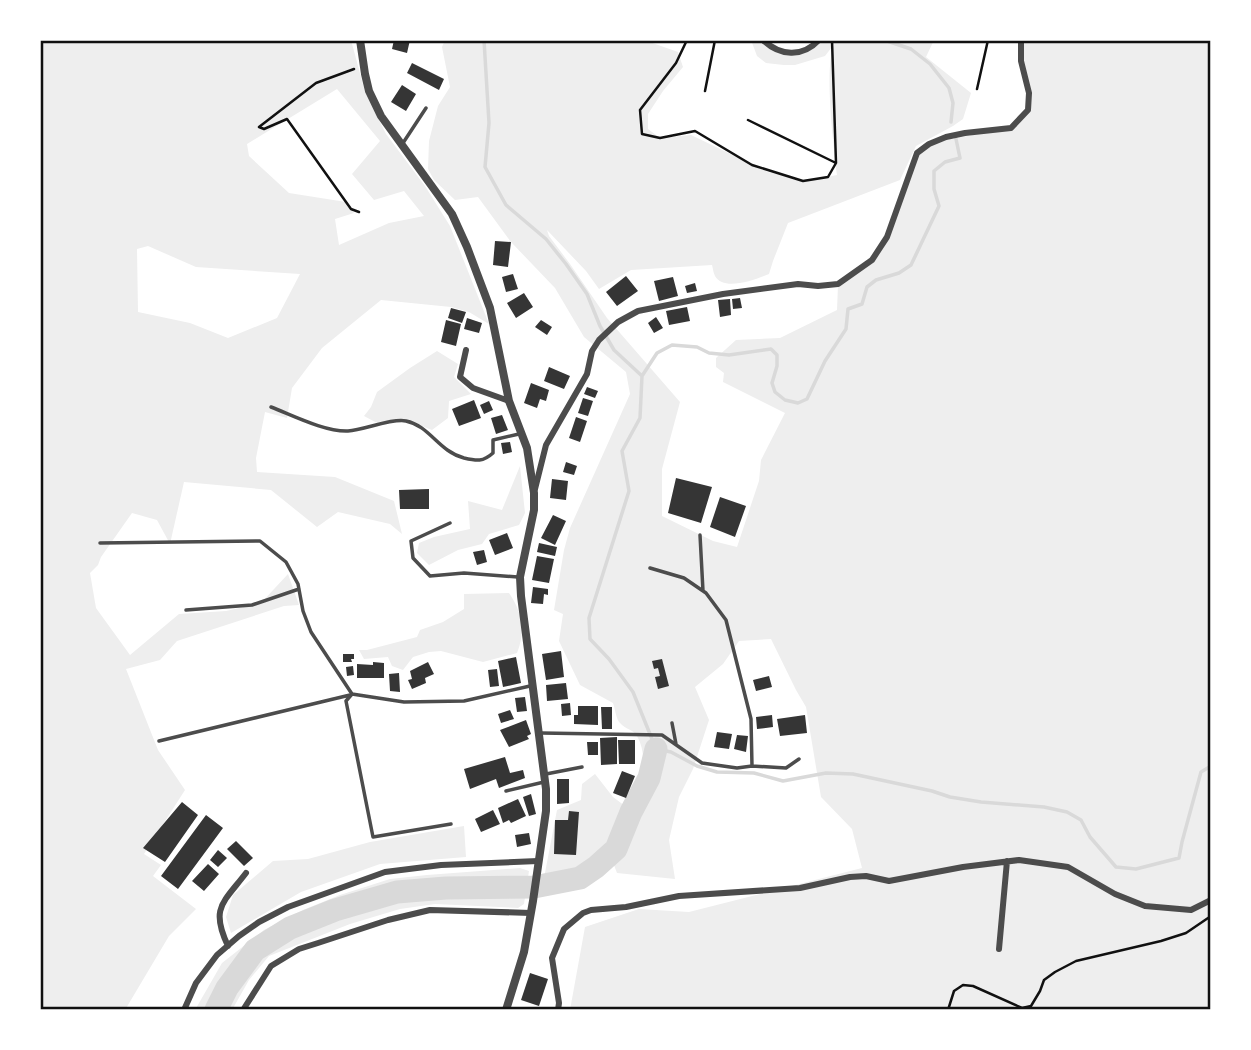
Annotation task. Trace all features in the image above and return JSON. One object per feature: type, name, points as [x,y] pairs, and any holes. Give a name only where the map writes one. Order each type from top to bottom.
[{"type":"street","points":[[360,40],[369,91],[381,116],[452,214],[467,247],[490,309],[509,401],[527,448],[534,493],[534,510],[520,577],[545,778],[546,811],[524,952],[506,1010]]},
{"type":"street","points":[[763,40],[773,49],[790,53],[804,50],[819,40]]},
{"type":"street","points":[[534,493],[547,445],[587,374],[592,351],[599,340],[618,322],[638,312],[669,304],[760,288],[838,284],[872,260],[887,237],[917,153],[946,137],[965,132],[1011,128],[1027,111],[1030,93],[1021,61],[1021,40]]},
{"type":"street","points":[[466,351],[460,377],[473,388],[509,401]]},
{"type":"street","points":[[558,1010],[552,958],[564,929],[583,913],[679,896],[800,888],[850,877],[866,876],[889,881],[1018,860],[1068,867],[1115,894],[1145,906],[1191,910],[1210,900]]},
{"type":"street","points":[[999,948],[1007,861]]},
{"type":"street","points":[[184,1010],[196,983],[217,955],[263,920],[288,907],[385,872],[440,865],[538,865]]},
{"type":"street","points":[[228,946],[221,932],[220,907],[246,873]]},
{"type":"street","points":[[243,1010],[271,966],[318,943],[388,920],[430,910],[531,913]]},
{"type":"lane","points":[[402,144],[426,108]]},
{"type":"lane","points":[[271,407],[322,426],[344,431],[405,421],[426,430],[452,455],[472,460],[485,460],[493,453],[493,440],[522,433]]},
{"type":"lane","points":[[450,523],[411,541],[413,558],[430,576],[464,573],[520,577]]},
{"type":"lane","points":[[700,535],[703,591]]},
{"type":"lane","points":[[100,543],[260,541],[286,562],[298,584],[303,611],[311,632],[352,694]]},
{"type":"lane","points":[[650,568],[684,578],[703,591],[726,620],[751,719],[752,766]]},
{"type":"lane","points":[[186,610],[252,605],[299,589]]},
{"type":"lane","points":[[159,741],[352,694],[404,702],[464,701],[533,685]]},
{"type":"lane","points":[[352,694],[346,701],[373,836],[451,824]]},
{"type":"lane","points":[[672,723],[677,746]]},
{"type":"lane","points":[[539,733],[662,735],[702,763],[737,768],[786,768],[799,758]]},
{"type":"lane","points":[[506,791],[582,767]]},
{"type":"path","points":[[687,40],[676,63],[640,110],[642,134],[660,138],[695,131],[752,165],[803,181],[828,177],[836,163],[832,40]]},
{"type":"path","points":[[705,91],[715,40]]},
{"type":"path","points":[[977,89],[988,40]]},
{"type":"path","points":[[359,212],[351,209],[287,119],[264,129],[259,127],[316,83],[364,66]]},
{"type":"path","points":[[748,120],[836,163]]},
{"type":"path","points":[[948,1010],[954,992],[963,985],[973,986],[1023,1008],[1031,1006],[1044,979],[1055,972],[1076,961],[1186,933],[1211,916],[1210,900]]},
{"type":"shaded area","points":[[40,40],[351,40],[365,92],[386,134],[425,186],[450,226],[489,324],[469,312],[451,307],[381,300],[322,348],[292,388],[287,418],[265,412],[256,458],[257,472],[335,477],[394,501],[402,534],[390,524],[338,512],[317,527],[271,490],[184,482],[170,544],[157,520],[132,513],[90,573],[96,608],[130,655],[179,614],[226,611],[261,603],[288,574],[299,605],[284,606],[177,641],[160,660],[126,669],[158,750],[185,790],[144,854],[161,865],[153,876],[196,909],[169,936],[125,1010],[40,1010]],"holes":[[[337,89],[380,141],[352,174],[374,200],[404,191],[424,216],[389,223],[339,245],[335,219],[354,213],[346,202],[289,193],[249,156],[247,144]],[[148,246],[196,267],[300,274],[277,318],[228,338],[190,323],[138,312],[137,249]]]},
{"type":"shaded area","points":[[445,40],[644,40],[678,52],[683,67],[648,114],[648,129],[660,138],[691,135],[768,172],[807,181],[837,175],[830,87],[835,43],[825,56],[795,65],[784,65],[766,63],[757,56],[751,40],[761,40],[781,53],[804,50],[819,40],[934,40],[926,57],[971,93],[963,119],[916,146],[900,180],[788,223],[769,274],[756,279],[725,283],[715,276],[712,265],[631,270],[599,289],[586,271],[547,230],[607,318],[680,402],[662,469],[662,516],[713,541],[737,547],[759,481],[761,460],[785,413],[723,382],[724,373],[716,367],[716,358],[736,340],[780,338],[837,310],[838,285],[872,260],[899,208],[917,153],[935,142],[1011,128],[1027,111],[1028,88],[1021,48],[1023,40],[1211,40],[1211,1010],[570,1010],[585,927],[639,909],[689,912],[862,868],[852,829],[821,797],[806,707],[771,639],[739,641],[723,664],[695,687],[709,720],[693,769],[679,797],[669,840],[675,879],[617,873],[607,847],[636,793],[641,779],[642,750],[636,734],[619,721],[613,703],[580,685],[559,641],[563,614],[554,610],[570,528],[630,394],[626,372],[584,337],[555,288],[511,242],[478,197],[455,200],[434,180],[428,169],[429,141],[438,106],[450,87],[442,47]]},
{"type":"shaded area","points":[[437,351],[458,364],[454,377],[471,394],[449,401],[448,418],[432,430],[404,419],[379,424],[364,416],[377,392]]},
{"type":"shaded area","points":[[520,466],[525,513],[519,525],[489,534],[482,544],[458,550],[429,565],[417,553],[419,543],[470,529],[468,501],[502,510]]},
{"type":"shaded area","points":[[509,593],[517,607],[522,629],[517,653],[483,662],[441,651],[429,652],[413,657],[403,670],[392,666],[388,657],[364,659],[359,650],[417,637],[420,630],[443,622],[464,609],[464,594]]},
{"type":"shaded area","points":[[595,774],[613,797],[625,806],[596,867],[544,878],[557,810],[581,800],[582,784]]},
{"type":"shaded area","points":[[464,826],[466,857],[380,864],[301,892],[231,933],[226,917],[233,895],[273,861],[308,859],[370,842]]},
{"type":"shaded area","points":[[520,868],[529,871],[524,904],[518,908],[435,904],[400,909],[350,924],[269,956],[249,980],[232,1010],[195,1010],[222,963],[264,930],[303,910],[390,879]]},
{"type":"building","points":[[394,40],[410,40],[407,53],[392,49]]},
{"type":"building","points":[[412,63],[444,79],[439,90],[407,73]]},
{"type":"building","points":[[402,85],[416,94],[406,111],[391,102]]},
{"type":"building","points":[[495,241],[511,242],[508,267],[493,265]]},
{"type":"building","points":[[513,274],[518,289],[506,292],[502,277]]},
{"type":"building","points":[[626,276],[638,291],[617,306],[606,292]]},
{"type":"building","points":[[673,277],[678,296],[659,301],[654,281]]},
{"type":"building","points":[[695,283],[697,291],[687,293],[685,286]]},
{"type":"building","points":[[524,293],[533,307],[516,318],[507,303]]},
{"type":"building","points":[[740,298],[742,308],[733,309],[732,299]]},
{"type":"building","points":[[730,299],[731,315],[720,317],[718,300]]},
{"type":"building","points":[[687,307],[690,321],[669,325],[666,311]]},
{"type":"building","points":[[451,308],[466,312],[462,323],[448,318]]},
{"type":"building","points":[[656,317],[663,328],[654,333],[648,323]]},
{"type":"building","points":[[467,318],[482,323],[479,333],[464,329]]},
{"type":"building","points":[[446,320],[461,324],[456,346],[441,342]]},
{"type":"building","points":[[541,320],[552,327],[547,335],[535,327]]},
{"type":"building","points":[[549,367],[570,376],[564,389],[544,381]]},
{"type":"building","points":[[531,383],[549,390],[546,401],[540,399],[537,408],[524,403]]},
{"type":"building","points":[[587,387],[598,391],[595,398],[584,394]]},
{"type":"building","points":[[583,398],[593,401],[588,416],[578,413]]},
{"type":"building","points":[[474,400],[481,418],[459,426],[452,409]]},
{"type":"building","points":[[489,401],[493,410],[484,414],[480,405]]},
{"type":"building","points":[[502,415],[508,430],[496,434],[491,418]]},
{"type":"building","points":[[576,417],[587,421],[580,442],[569,438]]},
{"type":"building","points":[[510,442],[512,452],[503,454],[501,443]]},
{"type":"building","points":[[566,462],[577,466],[574,475],[563,472]]},
{"type":"building","points":[[676,478],[712,487],[701,523],[668,513]]},
{"type":"building","points":[[552,479],[568,481],[566,500],[550,498]]},
{"type":"building","points":[[429,489],[429,509],[400,509],[399,490]]},
{"type":"building","points":[[720,497],[746,506],[735,537],[710,527]]},
{"type":"building","points":[[553,515],[566,521],[555,545],[541,538]]},
{"type":"building","points":[[507,533],[513,548],[495,555],[489,540]]},
{"type":"building","points":[[539,543],[557,547],[555,556],[537,552]]},
{"type":"building","points":[[484,550],[487,562],[477,565],[473,552]]},
{"type":"building","points":[[537,556],[554,559],[549,583],[532,580]]},
{"type":"building","points":[[533,587],[548,589],[548,595],[544,594],[543,604],[531,603]]},
{"type":"building","points":[[561,651],[564,677],[546,680],[542,654]]},
{"type":"building","points":[[343,654],[354,654],[354,659],[351,659],[352,662],[343,662]]},
{"type":"building","points":[[516,657],[521,683],[503,687],[498,661]]},
{"type":"building","points":[[662,659],[669,686],[658,689],[655,677],[660,676],[652,661]]},
{"type":"building","points":[[373,662],[384,663],[384,678],[357,678],[357,664],[373,665]]},
{"type":"building","points":[[428,662],[434,674],[425,678],[426,683],[412,689],[408,680],[412,679],[410,671]]},
{"type":"building","points":[[353,666],[354,675],[347,676],[346,667]]},
{"type":"building","points":[[497,669],[499,686],[490,687],[488,670]]},
{"type":"building","points":[[399,673],[400,692],[390,691],[389,674]]},
{"type":"building","points":[[769,676],[772,687],[756,691],[753,680]]},
{"type":"building","points":[[566,683],[568,699],[547,701],[546,685]]},
{"type":"building","points":[[525,697],[527,711],[517,712],[515,698]]},
{"type":"building","points":[[570,703],[571,715],[562,716],[561,704]]},
{"type":"building","points":[[578,706],[598,706],[598,725],[574,724]]},
{"type":"building","points":[[601,707],[612,707],[612,729],[602,729]]},
{"type":"building","points":[[510,710],[514,719],[501,723],[498,714]]},
{"type":"building","points":[[772,715],[773,727],[757,729],[756,717]]},
{"type":"building","points":[[805,715],[807,733],[780,736],[777,719]]},
{"type":"building","points":[[526,720],[531,734],[527,736],[529,739],[509,747],[500,730]]},
{"type":"building","points":[[717,732],[732,734],[729,749],[714,747]]},
{"type":"building","points":[[737,735],[748,736],[746,752],[734,749]]},
{"type":"building","points":[[617,737],[617,764],[601,765],[600,738]]},
{"type":"building","points":[[618,740],[635,740],[635,764],[619,764]]},
{"type":"building","points":[[587,742],[598,742],[598,755],[588,755]]},
{"type":"building","points":[[505,757],[510,773],[523,770],[525,778],[499,788],[496,779],[470,789],[464,769]]},
{"type":"building","points":[[622,771],[635,776],[626,798],[613,793]]},
{"type":"building","points":[[557,779],[569,779],[569,803],[557,804]]},
{"type":"building","points":[[531,794],[536,814],[529,816],[523,797]]},
{"type":"building","points":[[518,799],[526,816],[511,823],[509,820],[503,823],[498,808]]},
{"type":"building","points":[[182,802],[198,815],[165,862],[143,848]]},
{"type":"building","points":[[493,810],[500,824],[481,832],[475,819]]},
{"type":"building","points":[[569,811],[579,812],[576,855],[554,854],[555,820],[568,820]]},
{"type":"building","points":[[206,815],[223,828],[178,889],[161,876]]},
{"type":"building","points":[[529,833],[531,844],[517,847],[515,835]]},
{"type":"building","points":[[236,841],[253,858],[244,866],[227,849]]},
{"type":"building","points":[[218,850],[227,858],[218,867],[210,860]]},
{"type":"building","points":[[208,864],[219,874],[204,891],[192,881]]},
{"type":"building","points":[[530,973],[548,979],[539,1006],[521,1000]]},
{"type":"waterway","points":[[484,40],[489,123],[485,167],[506,205],[546,239],[566,264],[587,294],[600,326],[614,350],[642,376]]},
{"type":"waterway","points":[[884,40],[911,49],[930,64],[949,88],[953,103],[951,122]]},
{"type":"waterway","points":[[956,139],[960,158],[945,162],[934,171],[934,189],[939,206],[911,265],[899,273],[876,280],[867,287],[862,304],[848,309],[846,329],[825,361],[807,399],[798,403],[785,400],[775,392],[772,383],[777,355],[771,349],[729,355],[709,353],[697,347],[672,345],[657,353],[642,376],[640,418],[622,451],[629,491],[589,618],[590,639],[609,659],[633,692],[656,749],[671,752],[697,766],[717,772],[754,773],[783,781],[826,773],[853,774],[950,797],[1067,812],[1081,820],[1090,837],[1116,867],[1136,869],[1179,858],[1201,772],[1211,766]]},
{"type":"waterway","points":[[216,1010],[227,988],[255,950],[290,928],[335,910],[397,892],[446,888],[534,887],[580,878],[616,849],[649,778],[656,749]]}]
